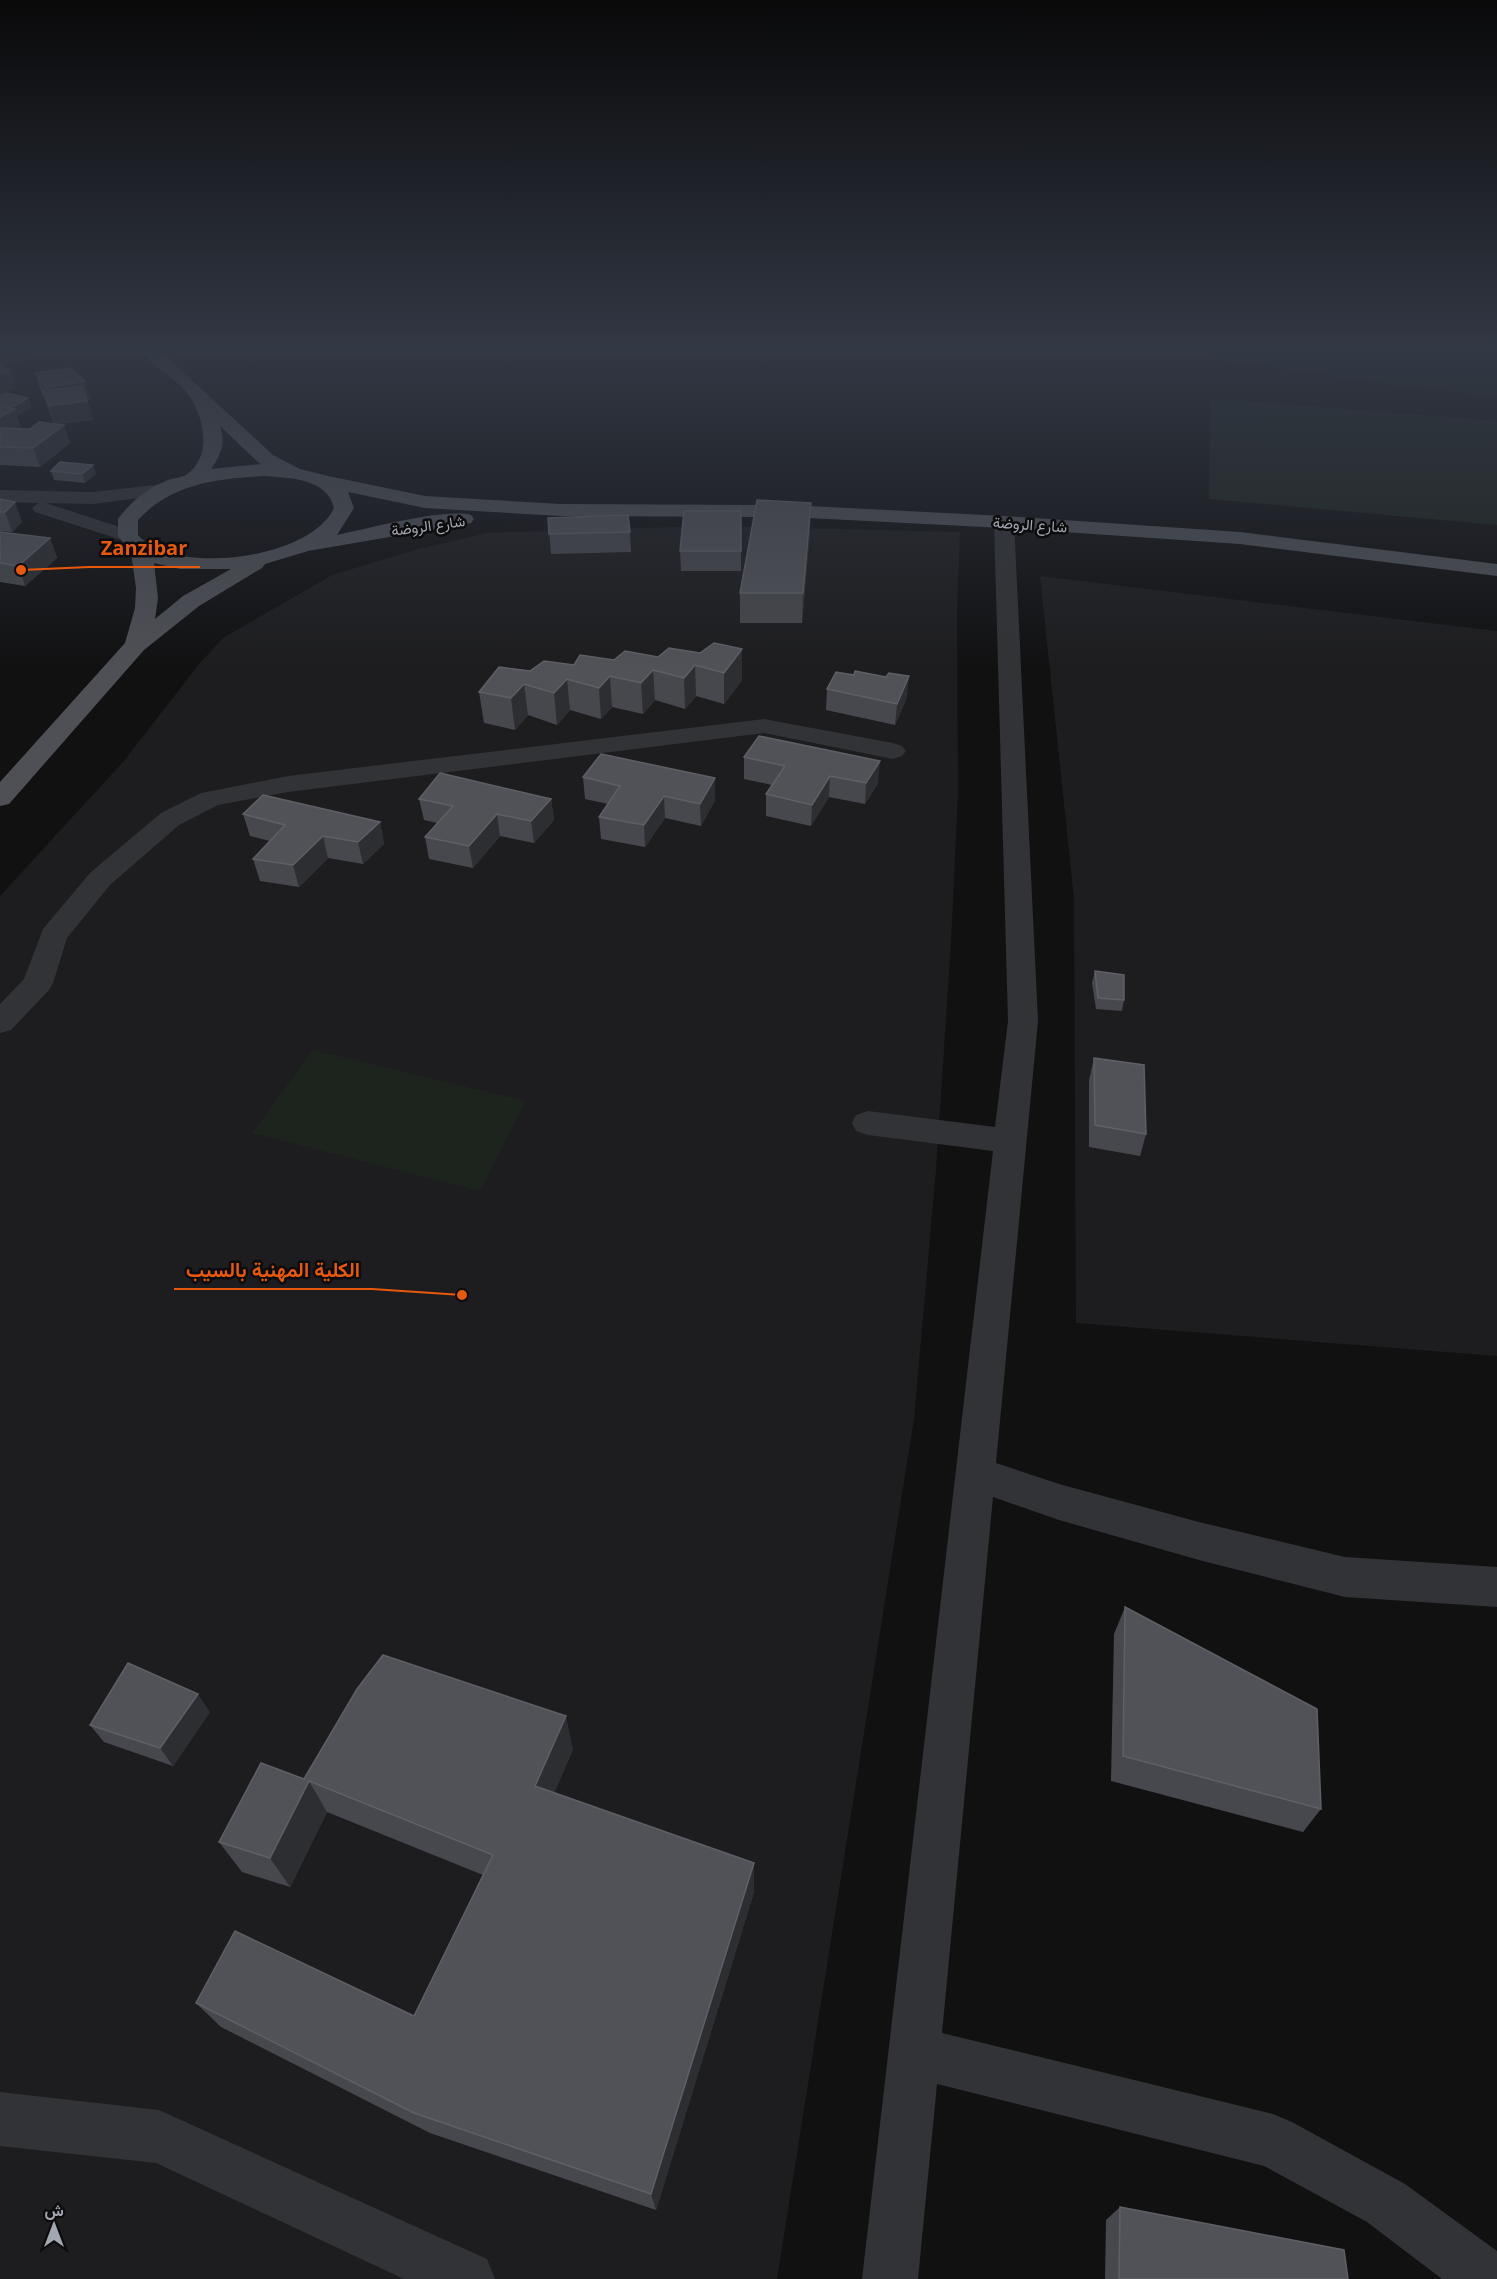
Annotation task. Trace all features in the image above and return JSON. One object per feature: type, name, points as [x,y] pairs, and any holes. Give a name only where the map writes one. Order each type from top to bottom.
[{"type":"main road","points":[[193,478],[207,465],[212,455]]},
{"type":"main road","points":[[263,455],[296,473]]},
{"type":"main road","points":[[136,645],[147,609],[148,588],[128,520],[140,504],[163,490],[193,478],[228,472],[264,470],[296,473]]},
{"type":"main road","name":"شارع الروضة","points":[[296,473],[322,481],[425,502],[561,510],[789,511],[1004,522],[1240,538],[1497,570]]},
{"type":"main road","points":[[134,543],[164,559],[194,564],[229,564],[264,559],[296,549],[322,537],[338,522],[344,508],[339,493],[322,481]]},
{"type":"main road","name":"شارع الروضة","points":[[296,549],[427,523],[561,510]]},
{"type":"main road","points":[[0,798],[136,645],[191,601],[264,559]]},
{"type":"street","points":[[0,497],[93,498],[163,490]]},
{"type":"street","points":[[0,497],[67,515],[134,543]]},
{"type":"street","points":[[890,2279],[1023,1021],[1004,522]]},
{"type":"street","points":[[0,1023],[38,983],[53,936],[100,879],[170,819],[210,799],[288,784],[764,726],[893,751]]},
{"type":"street","points":[[868,1123],[1010,1141]]},
{"type":"street","points":[[975,1473],[1059,1502],[1345,1578],[1497,1587]]},
{"type":"street","points":[[914,2052],[1272,2141],[1386,2203],[1488,2279]]},
{"type":"street","points":[[0,2119],[159,2137],[467,2279]]},
{"type":"shaded area","points":[[1210,455],[1497,455],[1497,525],[1209,499]]},
{"type":"shaded area","points":[[710,526],[960,532],[957,612],[958,793],[951,943],[936,1170],[914,1419],[777,2279],[0,2279],[0,896],[123,762],[199,664],[223,638],[332,575],[415,550],[487,533]]},
{"type":"shaded area","points":[[1040,576],[1497,631],[1497,1356],[1076,1323],[1074,899]]},
{"type":"shaded area","points":[[313,1050],[526,1101],[480,1191],[252,1133]]},
{"type":"building","points":[[60,462],[93,465],[82,474],[51,471]]},
{"type":"building","points":[[0,499],[15,502],[5,512],[0,512]]},
{"type":"building","points":[[757,500],[811,503],[803,593],[740,593]]},
{"type":"building","points":[[684,511],[741,511],[741,551],[680,551]]},
{"type":"building","points":[[628,515],[630,532],[549,534],[548,518]]},
{"type":"building","points":[[0,532],[50,538],[18,566],[0,563]]},
{"type":"building","points":[[714,643],[742,649],[724,673],[695,665],[684,678],[653,670],[641,683],[610,676],[599,688],[567,679],[554,693],[524,684],[511,698],[479,692],[499,667],[530,671],[544,661],[574,665],[580,655],[614,660],[625,651],[658,657],[669,648],[700,653]]},
{"type":"building","points":[[855,671],[886,677],[889,673],[909,676],[897,704],[827,689],[836,672],[854,675]]},
{"type":"building","points":[[759,736],[880,761],[866,783],[830,776],[812,805],[766,794],[785,766],[744,757]]},
{"type":"building","points":[[601,754],[715,778],[700,804],[664,796],[644,825],[599,817],[620,786],[583,777]]},
{"type":"building","points":[[440,773],[551,799],[531,821],[497,814],[469,846],[425,837],[453,806],[419,799]]},
{"type":"building","points":[[263,795],[380,822],[358,842],[323,836],[293,865],[253,859],[285,825],[243,814]]},
{"type":"building","points":[[1095,971],[1124,975],[1124,1000],[1098,998]]},
{"type":"building","points":[[1094,1058],[1144,1065],[1146,1134],[1095,1125]]},
{"type":"building","points":[[1125,1607],[1317,1709],[1321,1809],[1123,1756]]},
{"type":"building","points":[[383,1655],[566,1716],[535,1786],[754,1863],[651,2194],[414,2113],[196,2003],[235,1931],[414,2016],[493,1855],[309,1781],[270,1858],[219,1842],[261,1763],[304,1779],[357,1689]]},
{"type":"building","points":[[128,1663],[198,1694],[160,1748],[90,1725]]},
{"type":"building","points":[[1120,2207],[1344,2250],[1348,2279],[1119,2279]]},
{"type":"place","name":"Zanzibar","points":[[21,570]]},
{"type":"place","name":"الكلية المهنية بالسيب","points":[[462,1295]]}]
